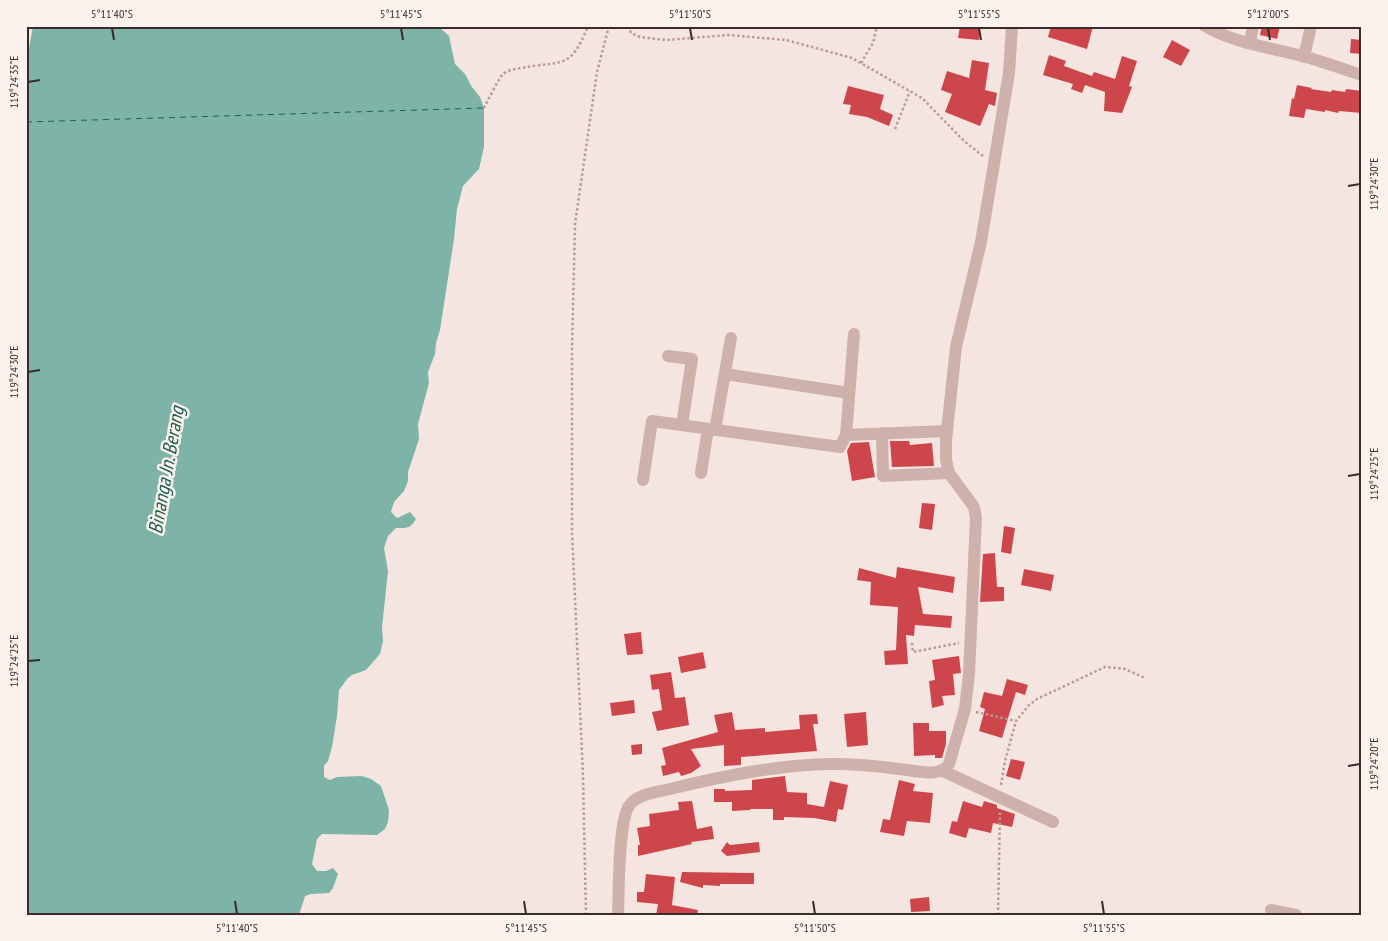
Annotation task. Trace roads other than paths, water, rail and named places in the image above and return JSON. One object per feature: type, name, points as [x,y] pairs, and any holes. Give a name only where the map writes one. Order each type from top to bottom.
[{"type":"street","points":[[944,771],[953,756],[965,709],[971,641],[975,512],[974,507],[949,473],[946,460],[948,431],[956,347],[981,242],[995,164],[1009,73],[1012,26]]},
{"type":"street","points":[[1205,26],[1213,31],[1362,75]]},
{"type":"street","points":[[1250,42],[1253,26]]},
{"type":"street","points":[[1304,57],[1311,26]]},
{"type":"street","points":[[643,480],[652,421],[840,447],[846,435],[854,334]]},
{"type":"street","points":[[701,473],[731,338]]},
{"type":"street","points":[[668,356],[692,359],[682,425]]},
{"type":"street","points":[[724,374],[849,393]]},
{"type":"street","points":[[846,435],[948,431]]},
{"type":"street","points":[[882,433],[883,476],[949,473]]},
{"type":"street","points":[[618,915],[622,828],[629,804],[634,800],[663,791],[723,776],[784,767],[830,764],[924,772],[944,771],[1054,822]]},
{"type":"street","points":[[1271,910],[1296,915]]},
{"type":"water","name":"Binanga Jn. Berang","points":[[33,26],[438,26],[449,36],[455,64],[465,74],[480,97],[484,108],[484,147],[479,169],[463,186],[457,209],[440,330],[435,354],[428,372],[429,383],[418,424],[419,439],[408,472],[408,481],[404,491],[394,502],[391,512],[397,518],[410,512],[416,519],[412,525],[406,528],[396,528],[388,536],[384,548],[388,571],[382,627],[383,641],[380,654],[366,670],[347,679],[339,690],[332,747],[328,761],[324,766],[324,777],[330,780],[337,777],[362,776],[371,779],[381,786],[389,810],[388,822],[385,829],[377,835],[322,834],[317,839],[312,864],[317,871],[326,871],[333,868],[338,874],[329,893],[305,896],[299,915],[26,915],[26,65]]}]
